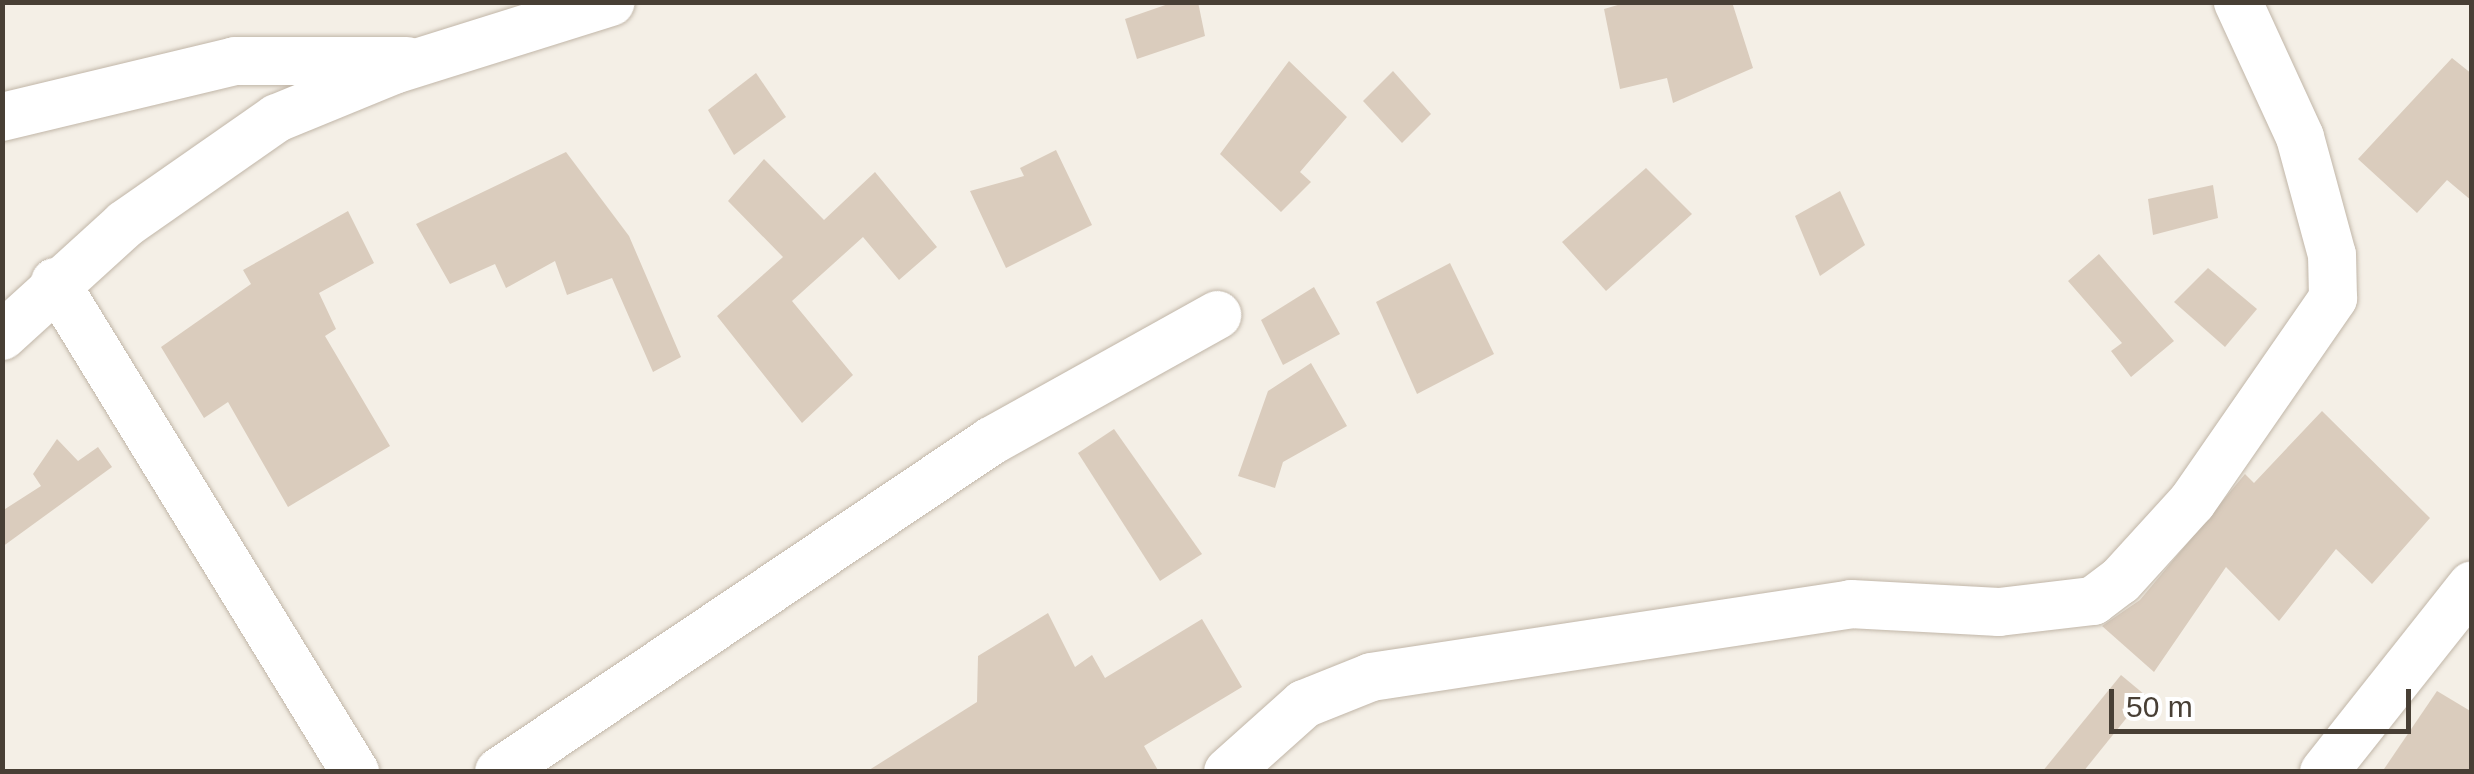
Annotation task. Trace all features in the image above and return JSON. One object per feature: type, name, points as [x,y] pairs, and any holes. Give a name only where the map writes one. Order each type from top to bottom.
[{"type":"street","points":[[3,334],[55,282],[276,118],[418,62],[611,2]]},
{"type":"street","points":[[1228,772],[1304,704],[1371,677],[1851,604],[1999,612],[2093,601],[2120,581],[2192,502],[2333,298],[2332,256],[2300,137],[2238,2]]},
{"type":"street","points":[[2,117],[235,61],[323,54],[418,62]]},
{"type":"street","points":[[55,282],[354,772]]},
{"type":"street","points":[[498,772],[991,442],[1217,314]]},
{"type":"street","points":[[2324,772],[2472,586]]},
{"type":"building","points":[[1174,2],[1198,2],[1205,36],[1137,59],[1125,19]]},
{"type":"building","points":[[1628,2],[1732,2],[1753,68],[1673,103],[1667,78],[1620,89],[1604,9]]},
{"type":"building","points":[[2452,58],[2472,74],[2472,201],[2447,180],[2417,213],[2358,159]]},
{"type":"building","points":[[1289,61],[1347,117],[1300,172],[1311,182],[1281,212],[1220,154]]},
{"type":"building","points":[[1393,71],[1431,114],[1402,143],[1363,101]]},
{"type":"building","points":[[756,73],[786,117],[734,155],[708,110]]},
{"type":"building","points":[[1056,150],[1092,225],[1006,268],[970,191],[1024,176],[1020,168]]},
{"type":"building","points":[[566,152],[629,236],[681,357],[653,372],[612,278],[567,295],[555,261],[506,288],[495,264],[450,284],[416,224]]},
{"type":"building","points":[[764,159],[824,220],[875,172],[937,247],[899,280],[863,237],[792,301],[853,375],[802,423],[717,316],[783,257],[728,201]]},
{"type":"building","points":[[1646,168],[1692,214],[1606,291],[1562,242]]},
{"type":"building","points":[[2213,185],[2218,218],[2153,235],[2148,199]]},
{"type":"building","points":[[1840,191],[1865,245],[1820,276],[1795,216]]},
{"type":"building","points":[[348,211],[374,263],[319,293],[336,329],[325,336],[390,446],[288,507],[228,402],[204,418],[161,347],[251,284],[243,270]]},
{"type":"building","points":[[2099,254],[2174,341],[2131,377],[2111,351],[2122,343],[2068,281]]},
{"type":"building","points":[[1450,263],[1494,354],[1417,394],[1376,302]]},
{"type":"building","points":[[2208,268],[2257,309],[2225,347],[2174,302]]},
{"type":"building","points":[[1314,287],[1340,334],[1283,365],[1261,320]]},
{"type":"building","points":[[1311,363],[1347,426],[1283,462],[1275,488],[1238,476],[1268,391]]},
{"type":"building","points":[[2322,411],[2430,518],[2372,584],[2336,549],[2279,621],[2226,567],[2154,672],[2102,626],[2140,600],[2245,474],[2254,483]]},
{"type":"building","points":[[1114,429],[1202,554],[1160,581],[1078,453]]},
{"type":"building","points":[[57,439],[78,461],[98,447],[112,467],[2,547],[2,511],[41,486],[33,474]]},
{"type":"building","points":[[1048,613],[1075,667],[1092,655],[1105,678],[1202,619],[1242,687],[1144,746],[1159,772],[866,772],[977,702],[978,656]]},
{"type":"building","points":[[2121,675],[2145,695],[2083,772],[2042,772]]},
{"type":"building","points":[[2437,691],[2472,712],[2472,772],[2382,772]]}]
